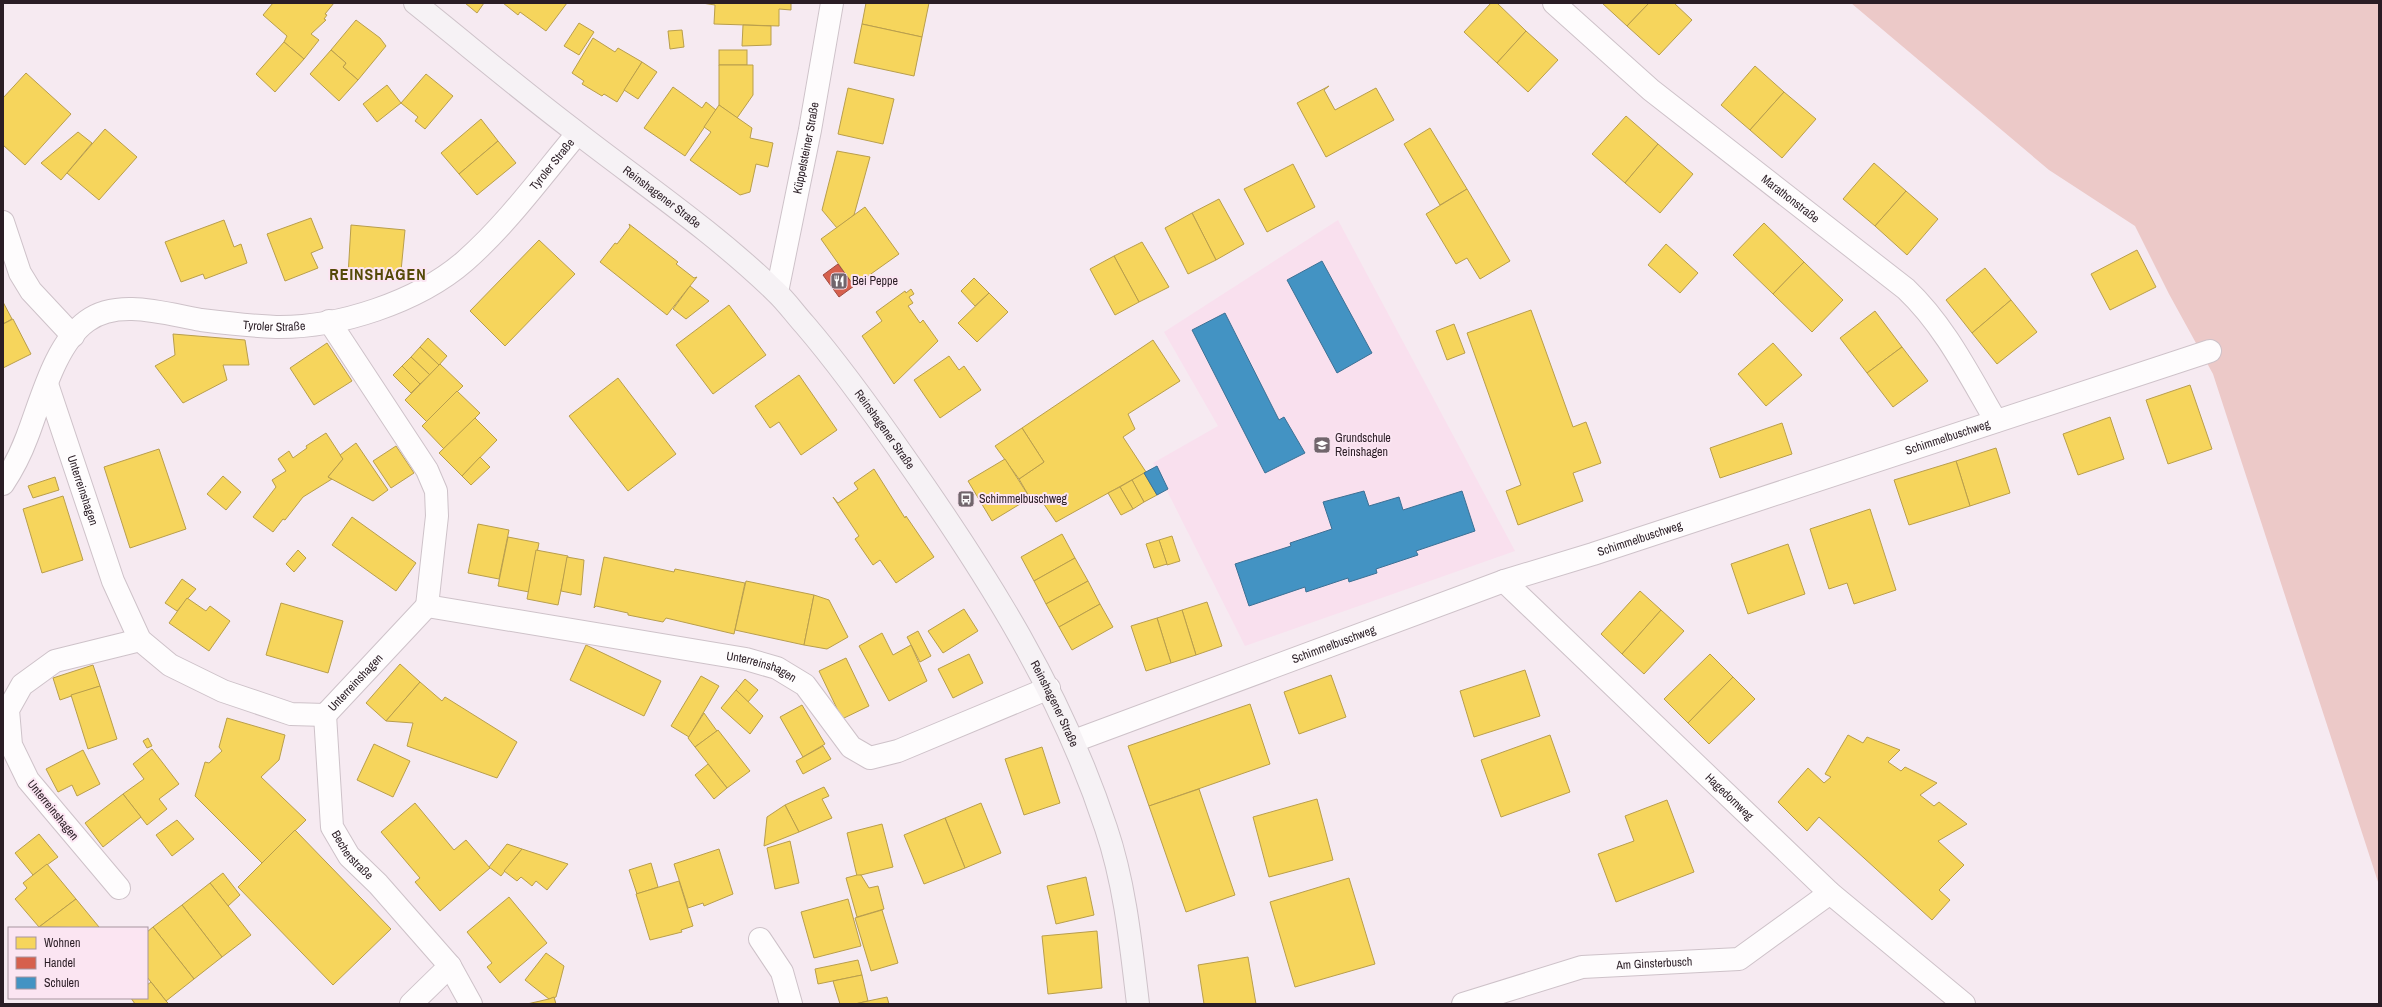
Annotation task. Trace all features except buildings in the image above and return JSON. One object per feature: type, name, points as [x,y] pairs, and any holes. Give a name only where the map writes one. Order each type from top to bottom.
[{"type":"main road","name":"Reinshagener Straße","points":[[415,3],[577,134],[661,196],[777,292],[826,350],[869,406],[1010,616],[1049,688],[1074,741],[1107,830],[1119,878],[1131,943],[1138,1004]]},
{"type":"street","name":"Küppelsteiner Straße","points":[[777,292],[810,130],[832,3]]},
{"type":"street","name":"Marathonstraße","points":[[1554,3],[1651,90],[1906,289],[1926,308],[1944,332],[1996,421]]},
{"type":"street","name":"Tyroler Straße","points":[[3,484],[13,469],[58,358],[73,336],[85,322],[94,316],[117,309],[276,327],[330,322],[408,297],[446,276],[465,262],[498,228],[577,134]]},
{"type":"street","points":[[3,222],[20,273],[31,291],[73,336]]},
{"type":"street","points":[[330,322],[427,470],[436,491],[437,516],[427,606]]},
{"type":"street","name":"Schimmelbuschweg","points":[[1074,741],[1504,581],[1593,554],[2210,351]]},
{"type":"street","name":"Unterreinshagen","points":[[47,384],[113,581],[140,640],[170,665],[223,691],[291,714],[325,715],[427,606],[746,659],[777,668],[805,685],[851,747],[870,758],[898,752],[1049,688]]},
{"type":"street","name":"Hagedornweg","points":[[1504,581],[1830,893],[1964,1004]]},
{"type":"street","name":"Unterreinshagen","points":[[118,888],[28,780],[11,745],[8,710],[22,685],[55,661],[140,640]]},
{"type":"street","name":"Becherstraße","points":[[325,715],[332,827],[349,856],[378,884],[450,966],[471,1004]]},
{"type":"street","name":"Am Ginsterbusch","points":[[1463,1004],[1582,967],[1739,959],[1830,893]]},
{"type":"street","points":[[760,939],[782,972],[792,1004]]},
{"type":"street","points":[[411,1004],[450,966]]},
{"type":"shaded area","points":[[1851,3],[2379,3],[2379,885],[2213,374],[2169,294],[2135,226],[2049,170]]},
{"type":"shaded area","name":"Grundschule Reinshagen","points":[[1338,220],[1515,551],[1245,646],[1153,463],[1218,426],[1164,332]]},
{"type":"place","name":"Bei Peppe","points":[[839,281]]},
{"type":"place","name":"Grundschule Reinshagen","points":[[1322,445]]},
{"type":"place","name":"Schimmelbuschweg","points":[[966,499]]},
{"type":"district","name":"REINSHAGEN","points":[[378,274]]}]
